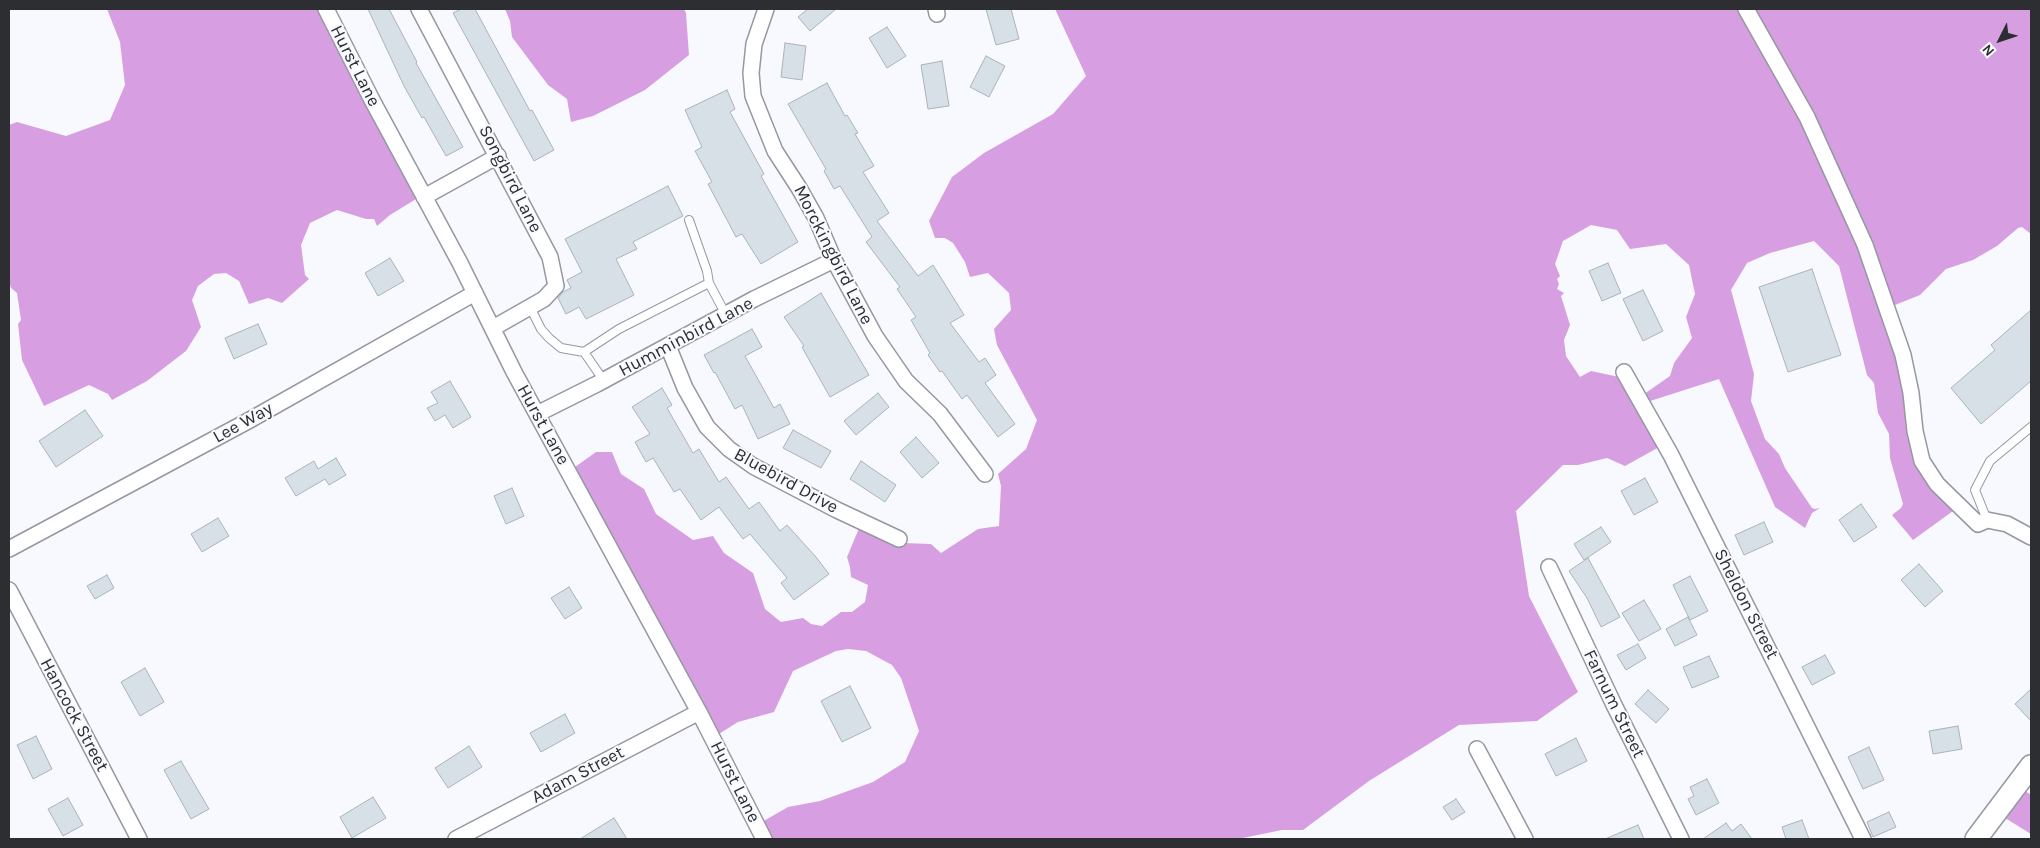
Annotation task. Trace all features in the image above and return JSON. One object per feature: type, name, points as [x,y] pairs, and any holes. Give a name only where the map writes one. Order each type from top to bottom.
[{"type":"main road","points":[[1976,839],[2031,766]]},
{"type":"street","name":"Hurst Lane","points":[[326,9],[537,414],[699,712],[764,839]]},
{"type":"street","name":"Songbird Lane","points":[[420,9],[550,257],[556,286],[544,299],[493,328]]},
{"type":"street","name":"Morckingbird Lane","points":[[766,9],[754,44],[751,73],[753,96],[775,152],[812,211],[834,260],[875,336],[906,381],[940,414],[985,474]]},
{"type":"street","points":[[1746,9],[1808,117],[1865,245],[1903,355],[1911,393],[1914,432],[1922,461],[1937,484],[1978,524],[1987,520],[2007,524],[2031,537]]},
{"type":"street","points":[[424,197],[498,156]]},
{"type":"street","name":"Humminbird Lane","points":[[537,414],[604,381],[726,315],[834,260]]},
{"type":"street","name":"Lee Way","points":[[9,549],[248,421],[474,293]]},
{"type":"street","name":"Bluebird Drive","points":[[668,346],[685,388],[707,428],[728,450],[753,466],[837,510],[899,539]]},
{"type":"street","name":"Sheldon Street","points":[[1624,372],[1675,464],[1862,839]]},
{"type":"street","name":"Farnum Street","points":[[1549,567],[1614,705],[1682,839]]},
{"type":"street","name":"Hancock Street","points":[[9,590],[139,839]]},
{"type":"street","name":"Adam Street","points":[[456,839],[699,712]]},
{"type":"street","points":[[1477,749],[1525,839]]},
{"type":"lane","points":[[688,220],[707,271],[708,283],[726,315]]},
{"type":"lane","points":[[530,307],[541,329],[549,338],[561,348],[584,352],[619,329],[708,283]]},
{"type":"lane","points":[[584,352],[604,381]]},
{"type":"lane","points":[[1987,520],[1975,490],[1990,461],[2031,427]]},
{"type":"shaded area","points":[[107,9],[322,9],[421,196],[390,215],[377,226],[374,219],[366,219],[337,210],[310,223],[301,245],[305,275],[309,279],[282,303],[268,298],[249,304],[239,281],[226,273],[214,274],[198,286],[192,300],[201,327],[186,351],[147,381],[112,400],[108,394],[89,385],[44,406],[22,360],[18,324],[21,320],[17,293],[11,288],[9,281],[9,125],[17,122],[66,136],[110,120],[125,85],[120,42]]},
{"type":"shaded area","points":[[505,9],[684,9],[686,13],[689,55],[645,90],[593,116],[571,122],[567,99],[548,85],[512,37],[510,21]]},
{"type":"shaded area","points":[[1055,9],[2031,9],[2031,234],[2022,227],[2018,228],[1997,246],[1973,260],[1946,269],[1920,295],[1885,309],[1899,349],[1899,372],[1909,433],[1956,506],[1953,511],[1913,540],[1892,515],[1903,504],[1890,458],[1889,434],[1878,413],[1874,383],[1867,375],[1839,266],[1814,241],[1770,253],[1747,263],[1731,290],[1754,374],[1751,401],[1765,439],[1779,454],[1785,468],[1812,508],[1820,508],[1812,513],[1805,528],[1775,507],[1719,379],[1647,402],[1661,446],[1625,466],[1607,458],[1578,465],[1563,465],[1516,511],[1529,596],[1578,692],[1537,721],[1459,725],[1369,781],[1303,830],[1282,830],[1238,839],[761,839],[755,826],[788,807],[820,801],[873,782],[905,762],[919,731],[901,678],[892,665],[866,651],[848,649],[836,651],[793,671],[774,712],[738,722],[711,739],[568,472],[596,452],[612,452],[621,474],[644,489],[656,514],[693,540],[713,536],[724,553],[753,573],[765,609],[781,622],[803,618],[811,624],[822,626],[841,612],[852,612],[865,602],[868,585],[851,577],[847,557],[860,526],[903,543],[931,544],[941,553],[978,529],[999,526],[1001,486],[998,474],[1026,449],[1037,420],[997,345],[994,329],[1011,310],[1009,293],[988,273],[970,277],[965,262],[953,243],[945,238],[935,238],[929,221],[952,177],[984,153],[1053,114],[1086,76]],"holes":[[[1591,225],[1617,230],[1630,249],[1666,244],[1689,265],[1695,294],[1686,317],[1692,338],[1674,363],[1670,376],[1637,399],[1624,378],[1591,371],[1580,377],[1566,356],[1564,340],[1570,325],[1561,296],[1564,293],[1557,289],[1559,284],[1557,279],[1560,276],[1555,264],[1563,241]]]},
{"type":"shaded area","points":[[2020,787],[2031,795],[2031,834],[1997,813]]},
{"type":"building","points":[[368,9],[389,9],[416,63],[463,147],[446,156],[404,86]]},
{"type":"building","points":[[461,9],[475,9],[530,111],[532,110],[554,150],[534,161],[453,13]]},
{"type":"building","points":[[808,9],[836,9],[810,31],[798,17]]},
{"type":"building","points":[[986,9],[1011,9],[1019,39],[996,45]]},
{"type":"building","points":[[887,27],[906,56],[887,68],[869,38]]},
{"type":"building","points":[[785,43],[806,46],[802,80],[781,77]]},
{"type":"building","points":[[986,56],[1005,66],[989,97],[970,87]]},
{"type":"building","points":[[942,61],[949,106],[928,109],[921,65]]},
{"type":"building","points":[[827,83],[845,116],[847,115],[858,133],[855,134],[874,166],[863,172],[889,213],[877,221],[918,276],[933,265],[964,315],[950,323],[979,362],[985,358],[996,375],[985,383],[1015,424],[998,437],[967,395],[962,399],[928,355],[930,353],[911,320],[916,317],[897,289],[900,287],[866,242],[872,237],[840,186],[834,189],[824,171],[826,169],[788,104]]},
{"type":"building","points":[[727,90],[735,109],[730,112],[764,174],[761,176],[798,242],[761,264],[742,234],[736,237],[708,184],[712,182],[695,151],[702,147],[685,110]]},
{"type":"building","points":[[668,186],[683,216],[633,242],[637,249],[616,259],[634,295],[586,319],[579,307],[566,314],[558,298],[563,292],[571,288],[567,280],[582,272],[565,239]]},
{"type":"building","points":[[390,258],[404,281],[378,296],[365,273]]},
{"type":"building","points":[[1608,263],[1621,293],[1602,301],[1589,271]]},
{"type":"building","points":[[1812,269],[1841,355],[1788,372],[1759,287]]},
{"type":"building","points":[[1643,290],[1663,331],[1643,341],[1623,299]]},
{"type":"building","points":[[821,293],[869,375],[830,397],[802,347],[804,346],[784,317]]},
{"type":"building","points":[[2031,310],[2031,381],[1981,424],[1951,388],[1995,350],[1991,345]]},
{"type":"building","points":[[258,324],[267,344],[234,359],[225,338]]},
{"type":"building","points":[[752,329],[762,347],[745,356],[774,408],[780,404],[790,424],[758,439],[742,405],[735,409],[704,355]]},
{"type":"building","points":[[450,381],[471,417],[453,428],[445,415],[435,421],[427,408],[438,403],[431,392]]},
{"type":"building","points":[[662,388],[672,405],[667,408],[693,453],[699,449],[719,482],[726,477],[749,509],[759,502],[780,531],[787,525],[829,574],[794,600],[781,583],[787,578],[750,534],[743,539],[719,507],[701,520],[680,489],[674,492],[653,458],[646,462],[635,442],[650,434],[632,407]]},
{"type":"building","points":[[878,393],[889,407],[856,435],[844,421]]},
{"type":"building","points":[[85,410],[103,436],[56,467],[39,441]]},
{"type":"building","points":[[793,430],[831,451],[821,468],[783,448]]},
{"type":"building","points":[[916,437],[939,463],[922,478],[900,452]]},
{"type":"building","points":[[336,458],[346,475],[329,485],[325,479],[296,496],[285,478],[314,461],[318,469]]},
{"type":"building","points":[[861,461],[896,485],[885,502],[850,479]]},
{"type":"building","points":[[1645,478],[1658,502],[1634,515],[1621,491]]},
{"type":"building","points":[[512,488],[524,516],[506,524],[494,496]]},
{"type":"building","points":[[1861,504],[1877,527],[1854,542],[1839,520]]},
{"type":"building","points":[[218,518],[229,536],[202,552],[191,534]]},
{"type":"building","points":[[1764,522],[1773,542],[1744,555],[1735,535]]},
{"type":"building","points":[[1601,527],[1611,542],[1584,560],[1574,544]]},
{"type":"building","points":[[1588,558],[1620,617],[1601,627],[1587,598],[1569,571]]},
{"type":"building","points":[[1919,564],[1943,591],[1925,607],[1901,580]]},
{"type":"building","points":[[107,575],[114,588],[95,599],[87,586]]},
{"type":"building","points":[[1690,576],[1708,611],[1690,620],[1673,585]]},
{"type":"building","points":[[569,587],[582,608],[565,619],[551,598]]},
{"type":"building","points":[[1644,600],[1661,629],[1639,641],[1622,613]]},
{"type":"building","points":[[1688,617],[1697,635],[1675,646],[1666,629]]},
{"type":"building","points":[[1638,644],[1646,658],[1626,670],[1617,655]]},
{"type":"building","points":[[1825,655],[1835,673],[1812,685],[1802,667]]},
{"type":"building","points":[[1709,656],[1719,677],[1692,688],[1683,667]]},
{"type":"building","points":[[145,668],[164,702],[140,716],[121,682]]},
{"type":"building","points":[[850,686],[871,728],[842,742],[821,701]]},
{"type":"building","points":[[2031,689],[2031,721],[2015,704]]},
{"type":"building","points":[[1648,690],[1669,709],[1656,723],[1635,704]]},
{"type":"building","points":[[565,714],[575,733],[541,752],[530,733]]},
{"type":"building","points":[[1958,726],[1962,749],[1933,754],[1929,731]]},
{"type":"building","points":[[36,736],[52,769],[33,779],[17,745]]},
{"type":"building","points":[[1576,738],[1587,761],[1556,776],[1545,754]]},
{"type":"building","points":[[469,746],[482,767],[448,788],[435,768]]},
{"type":"building","points":[[1869,747],[1884,780],[1863,789],[1848,757]]},
{"type":"building","points":[[181,761],[209,809],[191,819],[164,770]]},
{"type":"building","points":[[1707,779],[1719,803],[1696,815],[1688,799],[1694,796],[1690,787]]},
{"type":"building","points":[[373,797],[386,818],[352,838],[340,817]]},
{"type":"building","points":[[68,798],[83,825],[63,836],[48,809]]},
{"type":"building","points":[[1456,799],[1465,812],[1452,820],[1443,807]]},
{"type":"building","points":[[1889,812],[1896,827],[1873,837],[1867,822]]},
{"type":"building","points":[[614,818],[627,839],[580,839]]},
{"type":"building","points":[[1802,820],[1809,839],[1786,839],[1782,827]]},
{"type":"building","points":[[1726,823],[1732,831],[1741,824],[1752,839],[1703,839]]},
{"type":"building","points":[[1638,825],[1644,839],[1605,839]]}]
